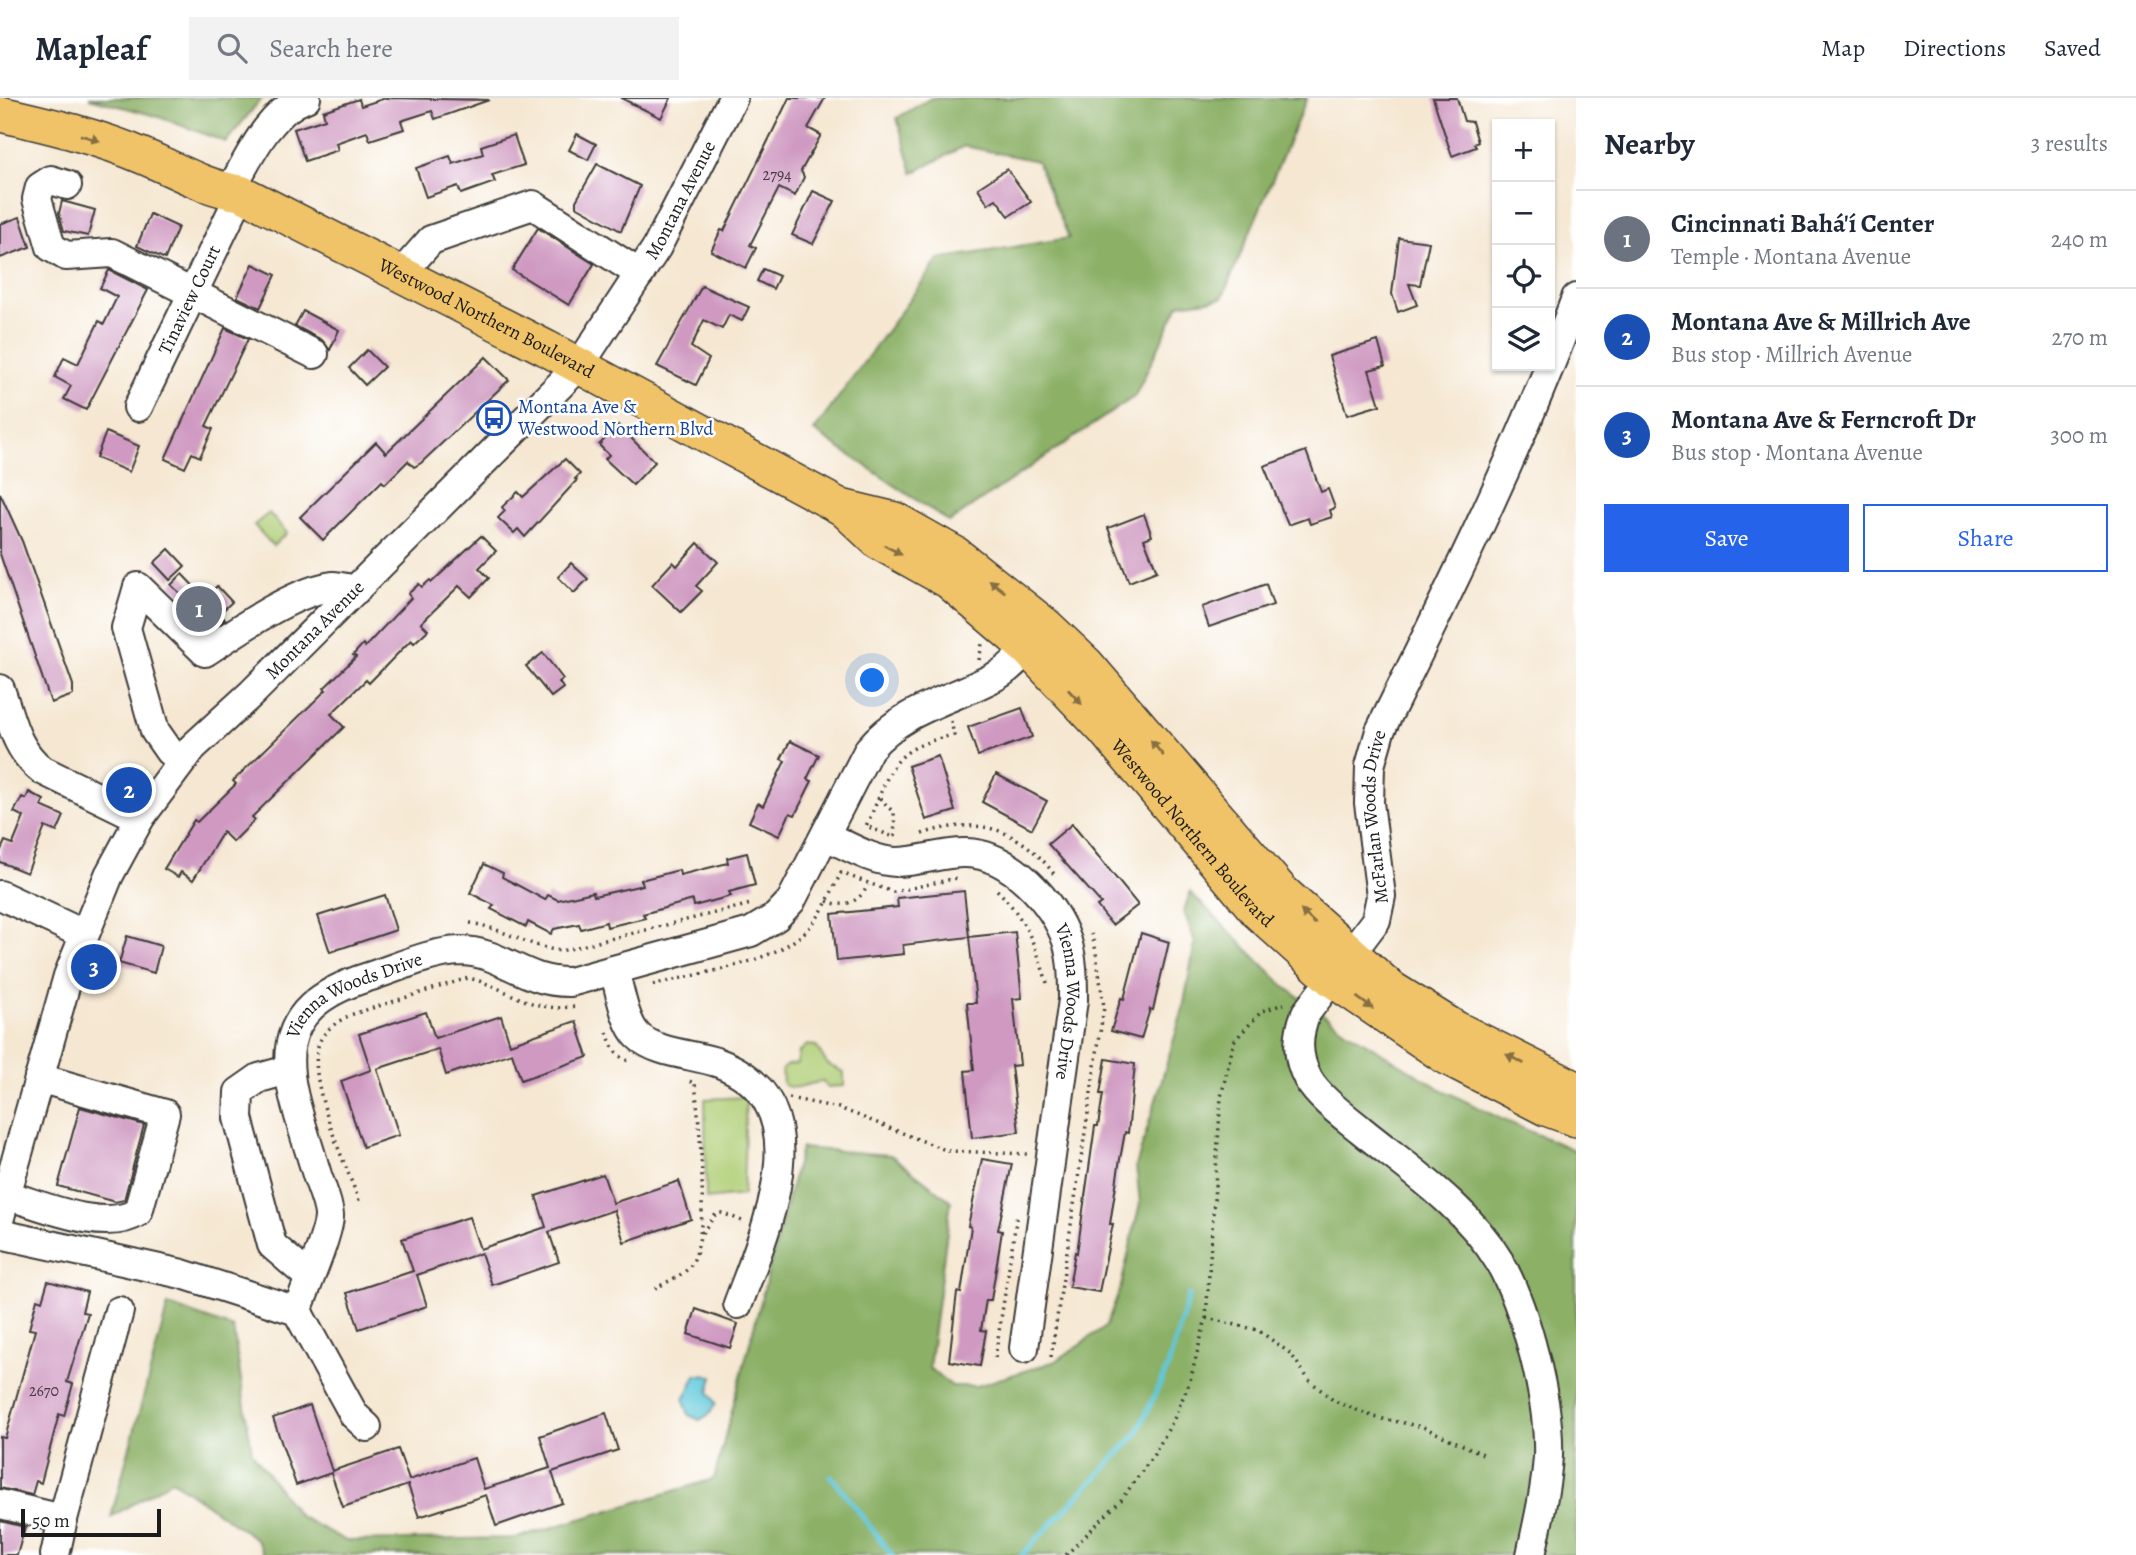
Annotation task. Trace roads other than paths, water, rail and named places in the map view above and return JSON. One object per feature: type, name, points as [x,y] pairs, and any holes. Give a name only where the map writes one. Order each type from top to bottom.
[{"type":"main road","name":"Westwood Northern Boulevard","points":[[24,98],[119,122],[228,171],[235,189]]},
{"type":"main road","name":"Westwood Northern Boulevard","points":[[0,114],[144,156],[212,188],[235,189],[579,366],[841,507],[878,542],[949,581],[1037,637],[1104,729],[1258,912],[1341,968],[1446,1056],[1535,1102],[1576,1119]]},
{"type":"main road","name":"Westwood Northern Boulevard","points":[[1341,968],[1390,988],[1457,1029],[1576,1089]]},
{"type":"street","name":"Tinaview Court","points":[[138,407],[192,293],[235,189],[270,125],[296,102],[306,98]]},
{"type":"street","name":"Montana Avenue","points":[[3,1202],[83,934],[109,875],[139,818],[182,761],[579,366],[640,274],[733,98]]},
{"type":"street","points":[[67,185],[51,180],[40,187],[37,199],[51,247],[66,256],[112,253],[314,354]]},
{"type":"street","points":[[401,274],[431,240],[533,205],[640,274]]},
{"type":"street","name":"McFarlan Woods Drive","points":[[1531,1555],[1544,1493],[1548,1453],[1538,1381],[1517,1301],[1498,1260],[1456,1207],[1340,1113],[1309,1080],[1298,1055],[1299,1030],[1306,1013],[1376,920],[1381,896],[1369,803],[1370,766],[1380,731],[1501,483],[1545,381],[1576,298]]},
{"type":"street","points":[[182,761],[169,751],[155,731],[126,628],[138,587],[205,652],[257,618],[298,598],[335,586],[356,590]]},
{"type":"street","name":"Vienna Woods Drive","points":[[297,1311],[329,1217],[288,1070],[289,1047],[299,1022],[315,1002],[329,992],[446,953],[478,953],[528,976],[555,982],[618,982],[762,927],[791,901],[869,749],[885,730],[909,714],[1000,674],[1037,637]]},
{"type":"street","points":[[0,689],[15,735],[30,760],[41,770],[139,818]]},
{"type":"street","name":"Vienna Woods Drive","points":[[826,836],[874,858],[895,862],[967,853],[1005,865],[1043,900],[1055,916],[1067,942],[1071,960],[1073,1000],[1036,1150],[1024,1348]]},
{"type":"street","points":[[0,895],[83,934]]},
{"type":"street","points":[[618,982],[637,1035],[651,1044],[733,1070],[764,1095],[775,1123],[780,1163],[766,1230],[738,1304]]},
{"type":"street","points":[[288,1070],[259,1077],[239,1093],[238,1118],[272,1245],[309,1277]]},
{"type":"street","points":[[3,1202],[101,1221],[126,1220],[138,1212],[165,1114],[39,1078]]},
{"type":"street","points":[[0,1234],[182,1275],[297,1311],[354,1415],[367,1427]]},
{"type":"street","points":[[55,1555],[119,1311]]},
{"type":"street","points":[[0,1504],[63,1519]]},
{"type":"water","points":[[696,1375],[713,1376],[709,1392],[716,1404],[709,1414],[700,1420],[689,1415],[684,1400]]},
{"type":"waterway","points":[[1022,1555],[1136,1435],[1168,1367],[1189,1295]]},
{"type":"waterway","points":[[831,1476],[892,1555]]},
{"type":"place","name":"Montana Ave & Westwood Northern Blvd","points":[[494,418]]},
{"type":"place","name":"Cincinnati Bahá'í Center","points":[[199,609]]},
{"type":"place","name":"Montana Ave & Millrich Ave","points":[[129,790]]},
{"type":"place","name":"Montana Ave & Ferncroft Dr","points":[[94,967]]}]
